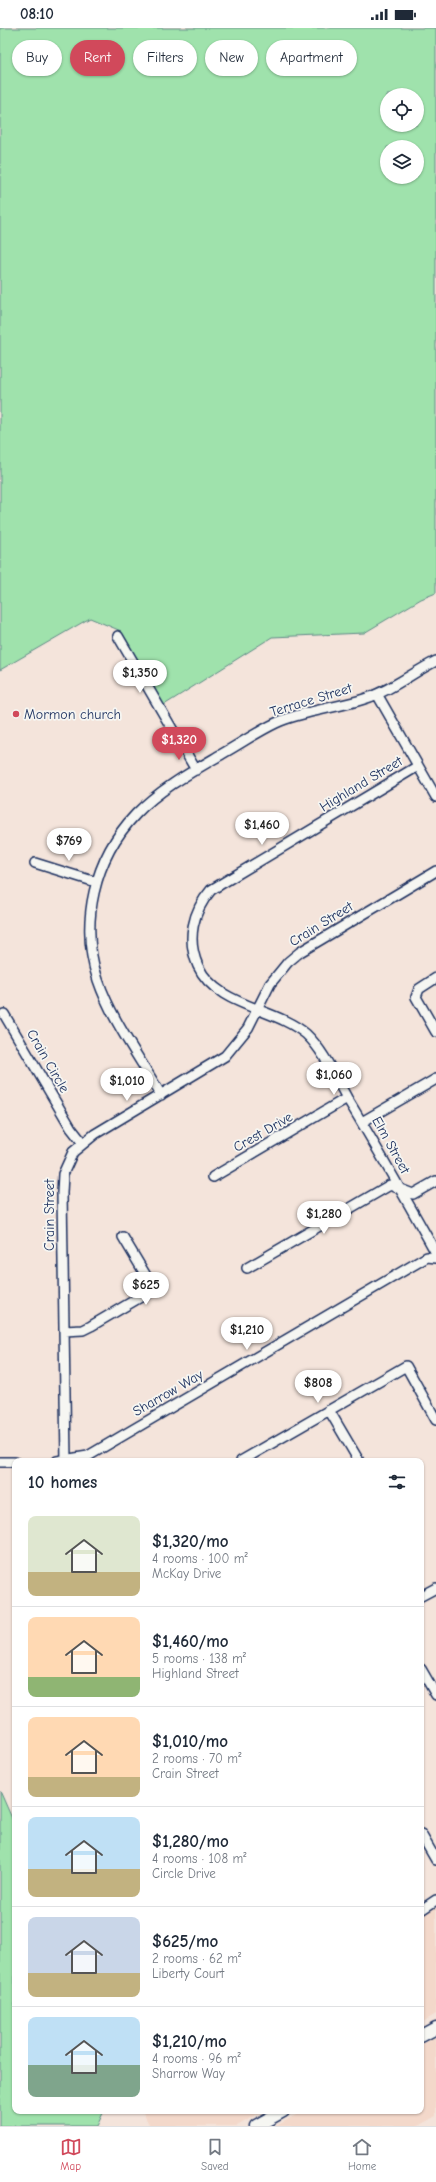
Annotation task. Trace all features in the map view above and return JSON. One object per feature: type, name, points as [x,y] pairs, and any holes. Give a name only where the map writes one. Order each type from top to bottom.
[{"type":"street","points":[[118,636],[196,770]]},
{"type":"street","name":"Terrace Street","points":[[161,1095],[106,1002],[90,949],[90,922],[96,882],[108,855],[122,830],[152,800],[196,770],[277,723],[377,694],[436,660]]},
{"type":"street","points":[[377,694],[436,797]]},
{"type":"street","name":"Highland Street","points":[[203,974],[192,950],[192,932],[194,918],[200,904],[211,890],[418,766]]},
{"type":"street","points":[[35,863],[96,882]]},
{"type":"street","name":"Crain Street","points":[[63,1458],[63,1174],[73,1152],[82,1142],[225,1056],[248,1028],[270,984],[288,962],[300,952],[436,872]]},
{"type":"street","name":"Elm Street","points":[[203,974],[218,990],[289,1024],[308,1037],[318,1049],[362,1122],[436,1253]]},
{"type":"street","points":[[436,978],[416,992],[418,1002],[436,1032]]},
{"type":"street","name":"Crain Circle","points":[[4,1014],[71,1128],[82,1142]]},
{"type":"street","points":[[362,1122],[436,1079]]},
{"type":"street","name":"Crest Drive","points":[[213,1177],[347,1098]]},
{"type":"street","points":[[247,1268],[390,1185],[413,1194],[436,1181]]},
{"type":"street","points":[[64,1331],[83,1330],[148,1292],[151,1284],[123,1237]]},
{"type":"street","name":"Sharrow Way","points":[[78,1458],[88,1456],[427,1257],[436,1258]]},
{"type":"street","points":[[246,1458],[406,1366],[436,1420]]},
{"type":"street","points":[[329,1410],[356,1458]]},
{"type":"street","points":[[0,1462],[12,1462]]},
{"type":"street","points":[[424,1594],[436,1588]]},
{"type":"street","points":[[424,1674],[436,1695]]},
{"type":"street","points":[[424,1839],[436,1860]]},
{"type":"street","points":[[424,1908],[436,1900]]},
{"type":"street","points":[[424,2034],[436,2028]]},
{"type":"street","points":[[256,2126],[278,2114]]},
{"type":"shaded area","points":[[436,1905],[436,2014],[424,2021],[424,1911]]},
{"type":"shaded area","points":[[436,2037],[436,2116],[418,2126],[276,2126],[298,2114],[424,2114],[424,2043]]},
{"type":"shaded area","points":[[144,2114],[258,2114],[237,2126],[150,2126]]},
{"type":"green space","points":[[0,28],[436,28],[436,593],[421,599],[364,633],[272,637],[164,705],[121,631],[90,618],[0,670]]},
{"type":"green space","points":[[0,1791],[12,1818],[12,2114],[103,2114],[97,2126],[0,2126]]},
{"type":"place","name":"Mormon church","points":[[16,714]]}]
